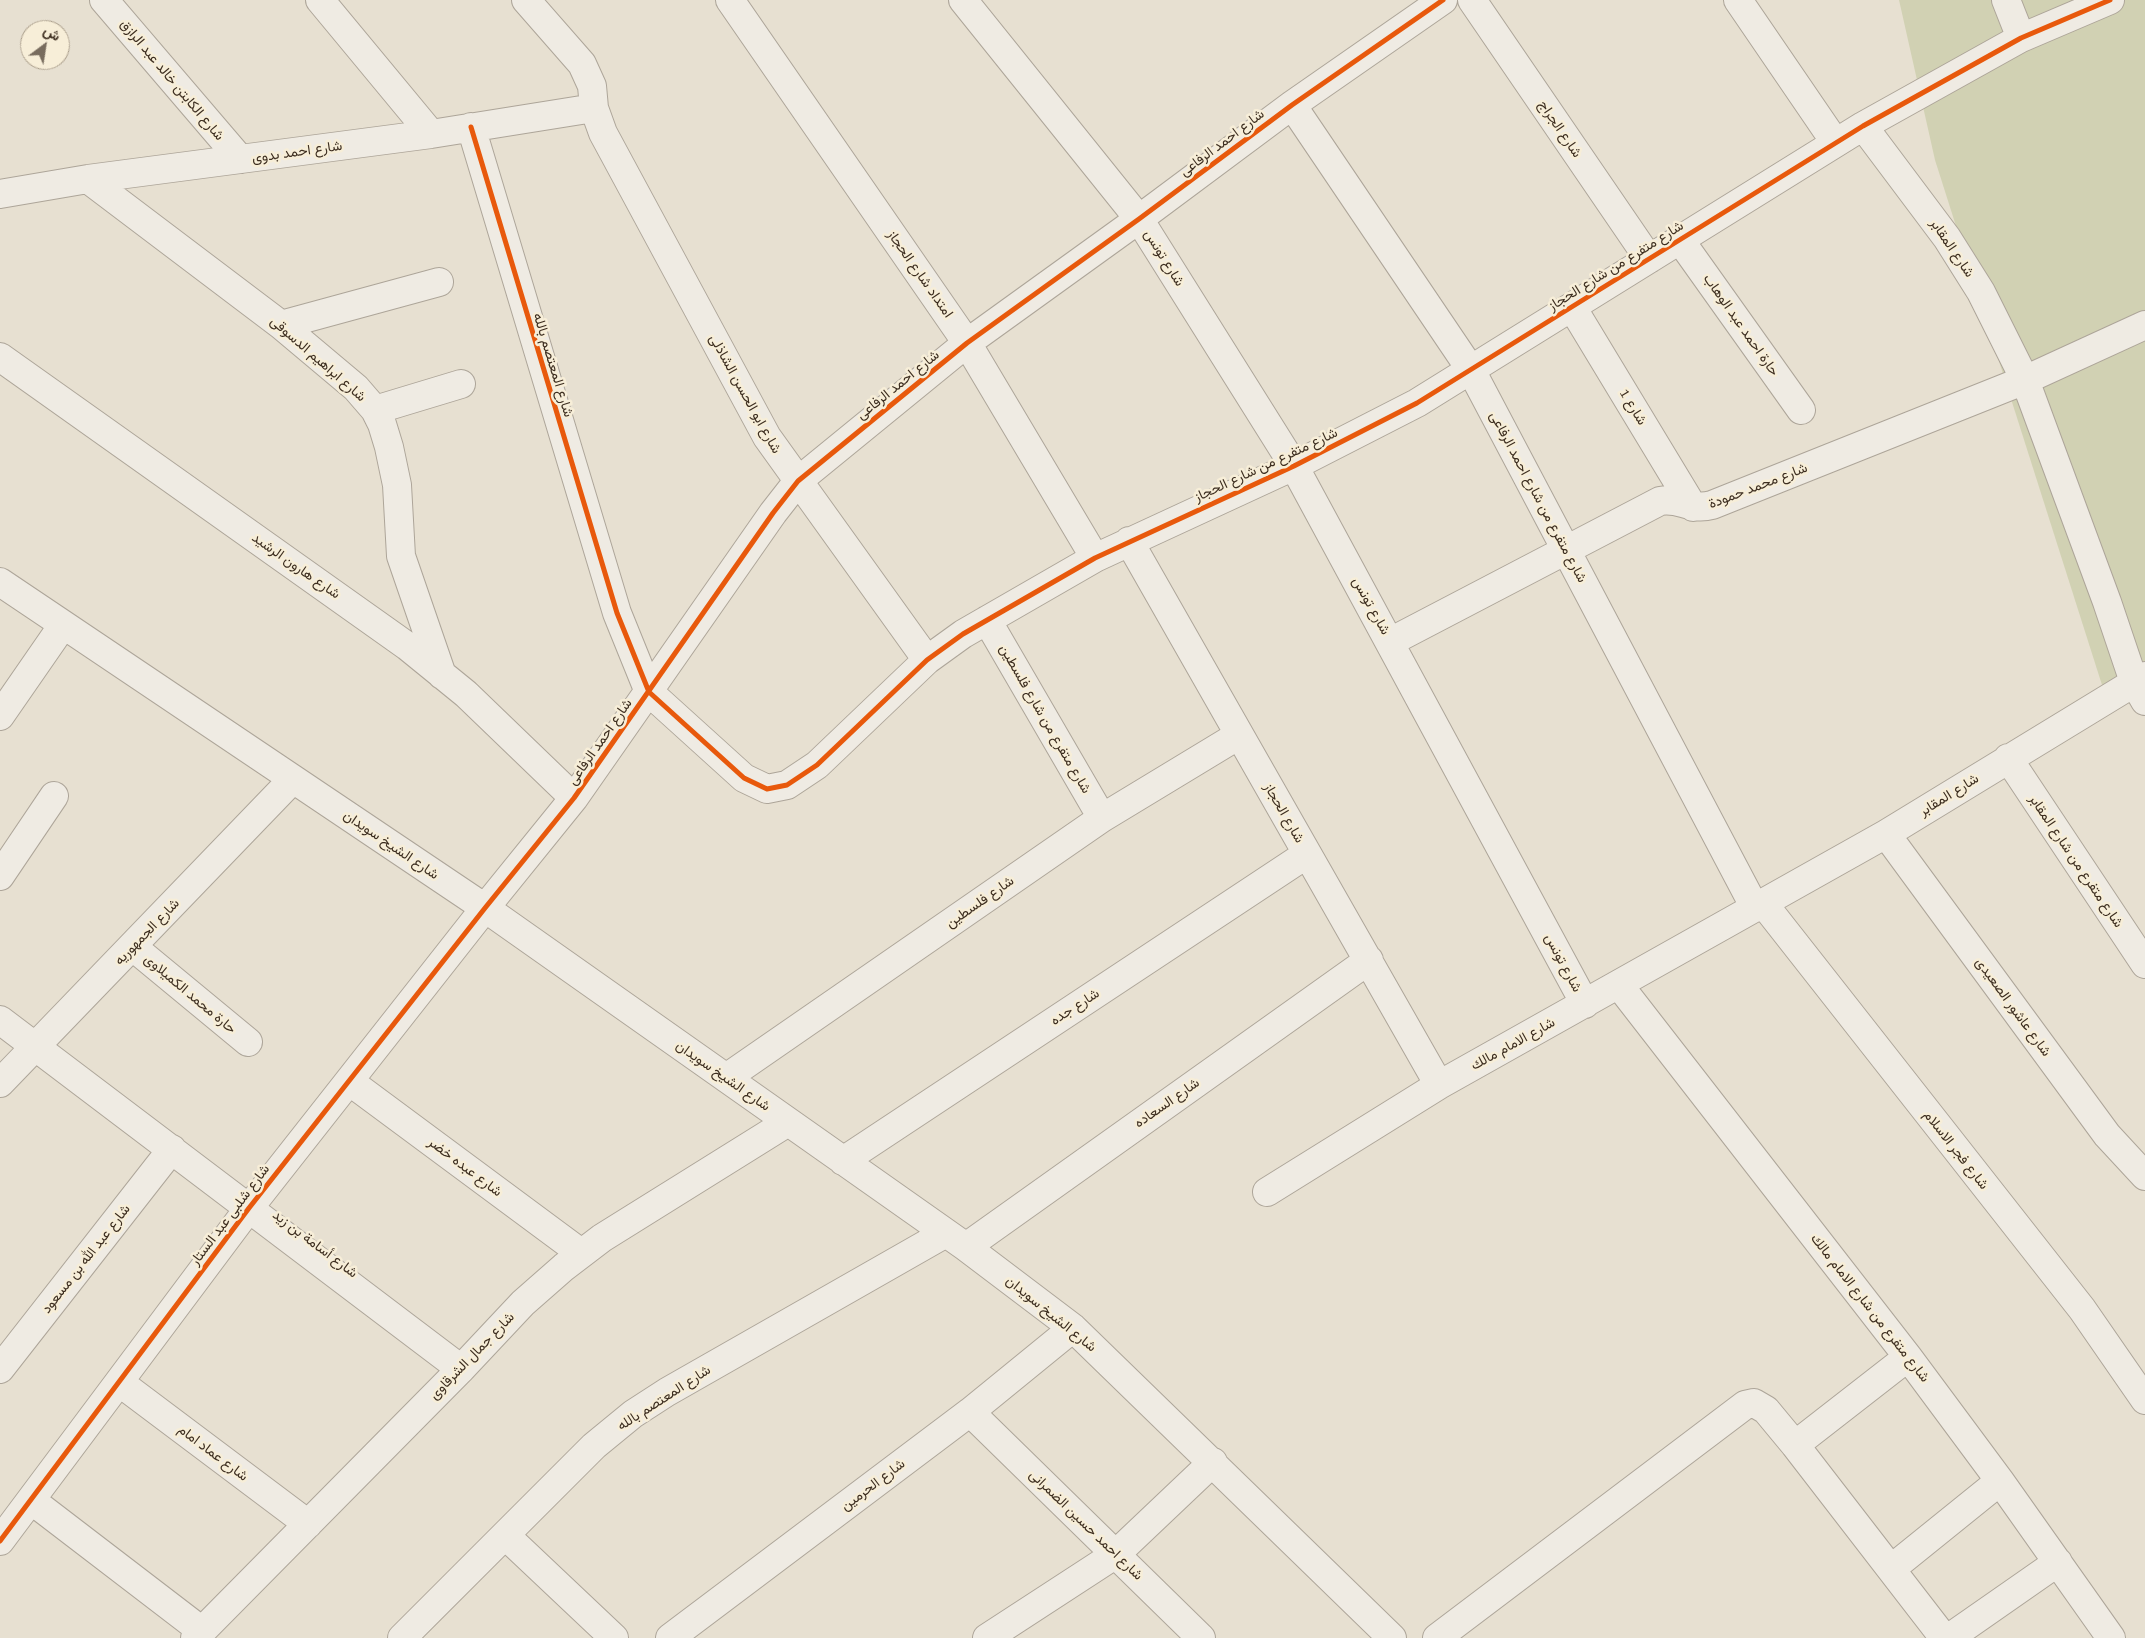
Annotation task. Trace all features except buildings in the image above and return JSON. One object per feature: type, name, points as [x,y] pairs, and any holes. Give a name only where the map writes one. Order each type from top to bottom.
[{"type":"street","name":"شارع الكابتن خالد عبد الرازق","points":[[104,0],[240,160]]},
{"type":"street","points":[[320,0],[431,134]]},
{"type":"street","name":"شارع ابو الحسن الشاذلى","points":[[526,0],[582,64],[592,86],[594,108],[603,133],[767,437],[927,660]]},
{"type":"street","name":"امتداد شارع الحجاز","points":[[730,0],[967,343],[1095,558]]},
{"type":"street","name":"شارع تونس","points":[[963,0],[1139,219],[1294,466],[1585,1004]]},
{"type":"street","name":"شارع احمد الرفاعى","points":[[485,908],[574,798],[773,512],[798,481],[967,343],[1139,219],[1292,104],[1443,0]]},
{"type":"street","name":"شارع الجراج","points":[[1472,0],[1649,259]]},
{"type":"street","points":[[1738,0],[1835,142]]},
{"type":"street","points":[[2006,0],[2021,38]]},
{"type":"street","name":"شارع متفرع من شارع الحجاز","points":[[648,692],[744,778],[767,789],[787,785],[816,766],[927,660],[957,638],[987,620],[1095,558],[1294,466],[1417,403],[1835,142],[2021,38],[2110,0]]},
{"type":"street","name":"شارع متفرع من شارع احمد الرفاعى","points":[[1292,104],[1471,370],[1565,549],[1759,906]]},
{"type":"street","name":"شارع احمد بدوى","points":[[2,191],[431,134],[594,108]]},
{"type":"street","name":"شارع المقابر","points":[[1759,906],[1886,834],[2008,758],[2141,687],[2107,602],[2025,380],[1981,292],[1962,261],[1947,238],[1863,126]]},
{"type":"street","name":"شارع المعتصم بالله","points":[[471,127],[617,613],[648,692]]},
{"type":"street","name":"شارع ابراهيم الدسوقى","points":[[88,179],[281,324],[356,388],[375,410],[387,440],[397,485],[401,556],[442,675]]},
{"type":"street","name":"حارة احمد عبد الوهاب","points":[[1680,240],[1801,410]]},
{"type":"street","points":[[281,324],[439,282]]},
{"type":"street","name":"شارع 1","points":[[1572,307],[1693,508]]},
{"type":"street","points":[[2025,380],[2145,325]]},
{"type":"street","name":"شارع هارون الرشيد","points":[[0,356],[407,646],[466,694],[574,798]]},
{"type":"street","name":"شارع محمد حمودة","points":[[1390,642],[1660,501],[1677,500],[1693,508],[1712,505],[2025,380]]},
{"type":"street","points":[[375,410],[461,384]]},
{"type":"street","name":"شارع الحجاز","points":[[1129,541],[1439,1085]]},
{"type":"street","name":"شارع الشيخ سويدان","points":[[0,582],[485,908],[956,1240],[1073,1328],[1392,1638]]},
{"type":"street","name":"شارع متفرع من شارع فلسطين","points":[[987,620],[1102,818]]},
{"type":"street","points":[[0,716],[64,625]]},
{"type":"street","name":"شارع فلسطين","points":[[726,1078],[1102,818],[1239,735]]},
{"type":"street","name":"شارع متفرع من شارع المقابر","points":[[2008,758],[2145,964]]},
{"type":"street","name":"شارع الجمهوريه","points":[[0,1084],[294,779]]},
{"type":"street","points":[[0,876],[54,796]]},
{"type":"street","name":"شارع عاشور الصعيدى","points":[[1886,834],[2107,1135],[2145,1176]]},
{"type":"street","name":"شارع جده","points":[[843,1161],[1307,854]]},
{"type":"street","name":"شارع الامام مالك","points":[[1267,1192],[1439,1085],[1759,906]]},
{"type":"street","name":"شارع فجر الاسلام","points":[[1759,906],[2082,1310],[2145,1400]]},
{"type":"street","name":"شارع شلبى عبد الستار","points":[[0,1541],[249,1208],[485,908]]},
{"type":"street","name":"حارة محمد الكميلاوى","points":[[133,946],[248,1042]]},
{"type":"street","name":"شارع السعاده","points":[[956,1240],[1369,960]]},
{"type":"street","name":"شارع متفرع من شارع الامام مالك","points":[[1619,984],[1908,1357],[2000,1481],[2111,1638]]},
{"type":"street","name":"شارع أسامة بن زيد","points":[[0,1020],[461,1369]]},
{"type":"street","name":"شارع عبده خضر","points":[[350,1081],[581,1253]]},
{"type":"street","name":"شارع جمال الشرقاوى","points":[[199,1634],[461,1369],[523,1303],[581,1253],[788,1122]]},
{"type":"street","name":"شارع عبد الله بن مسعود","points":[[0,1369],[172,1149]]},
{"type":"street","name":"شارع المعتصم بالله","points":[[402,1638],[594,1446],[633,1414],[666,1392],[956,1240]]},
{"type":"street","name":"شارع الحرمين","points":[[670,1638],[970,1412],[1073,1328]]},
{"type":"street","points":[[1795,1445],[1908,1357]]},
{"type":"street","name":"شارع عماد امام","points":[[119,1382],[308,1524]]},
{"type":"street","points":[[1437,1638],[1744,1406],[1754,1403],[1766,1410],[1795,1445],[1944,1638]]},
{"type":"street","name":"شارع احمد حسين الضمرانى","points":[[970,1412],[1201,1638]]},
{"type":"street","points":[[987,1638],[1116,1554],[1212,1462]]},
{"type":"street","points":[[1891,1569],[2000,1481]]},
{"type":"street","points":[[30,1500],[199,1634]]},
{"type":"street","points":[[505,1535],[614,1638]]},
{"type":"street","points":[[1949,1638],[2058,1562]]},
{"type":"street","points":[[648,1638],[656,1636],[662,1638]]},
{"type":"green space","points":[[1899,0],[2145,0],[2145,664],[2102,685],[1935,160]]},
{"type":"cycle path","points":[[0,1541],[249,1208],[574,798],[773,513],[798,481],[967,343],[1139,219],[1292,105],[1443,0]]},
{"type":"cycle path","points":[[471,127],[617,613],[649,692],[744,778],[767,789],[787,785],[817,765],[927,660],[963,634],[1095,558],[1294,466],[1417,403],[1863,126],[2021,38],[2110,0]]}]
